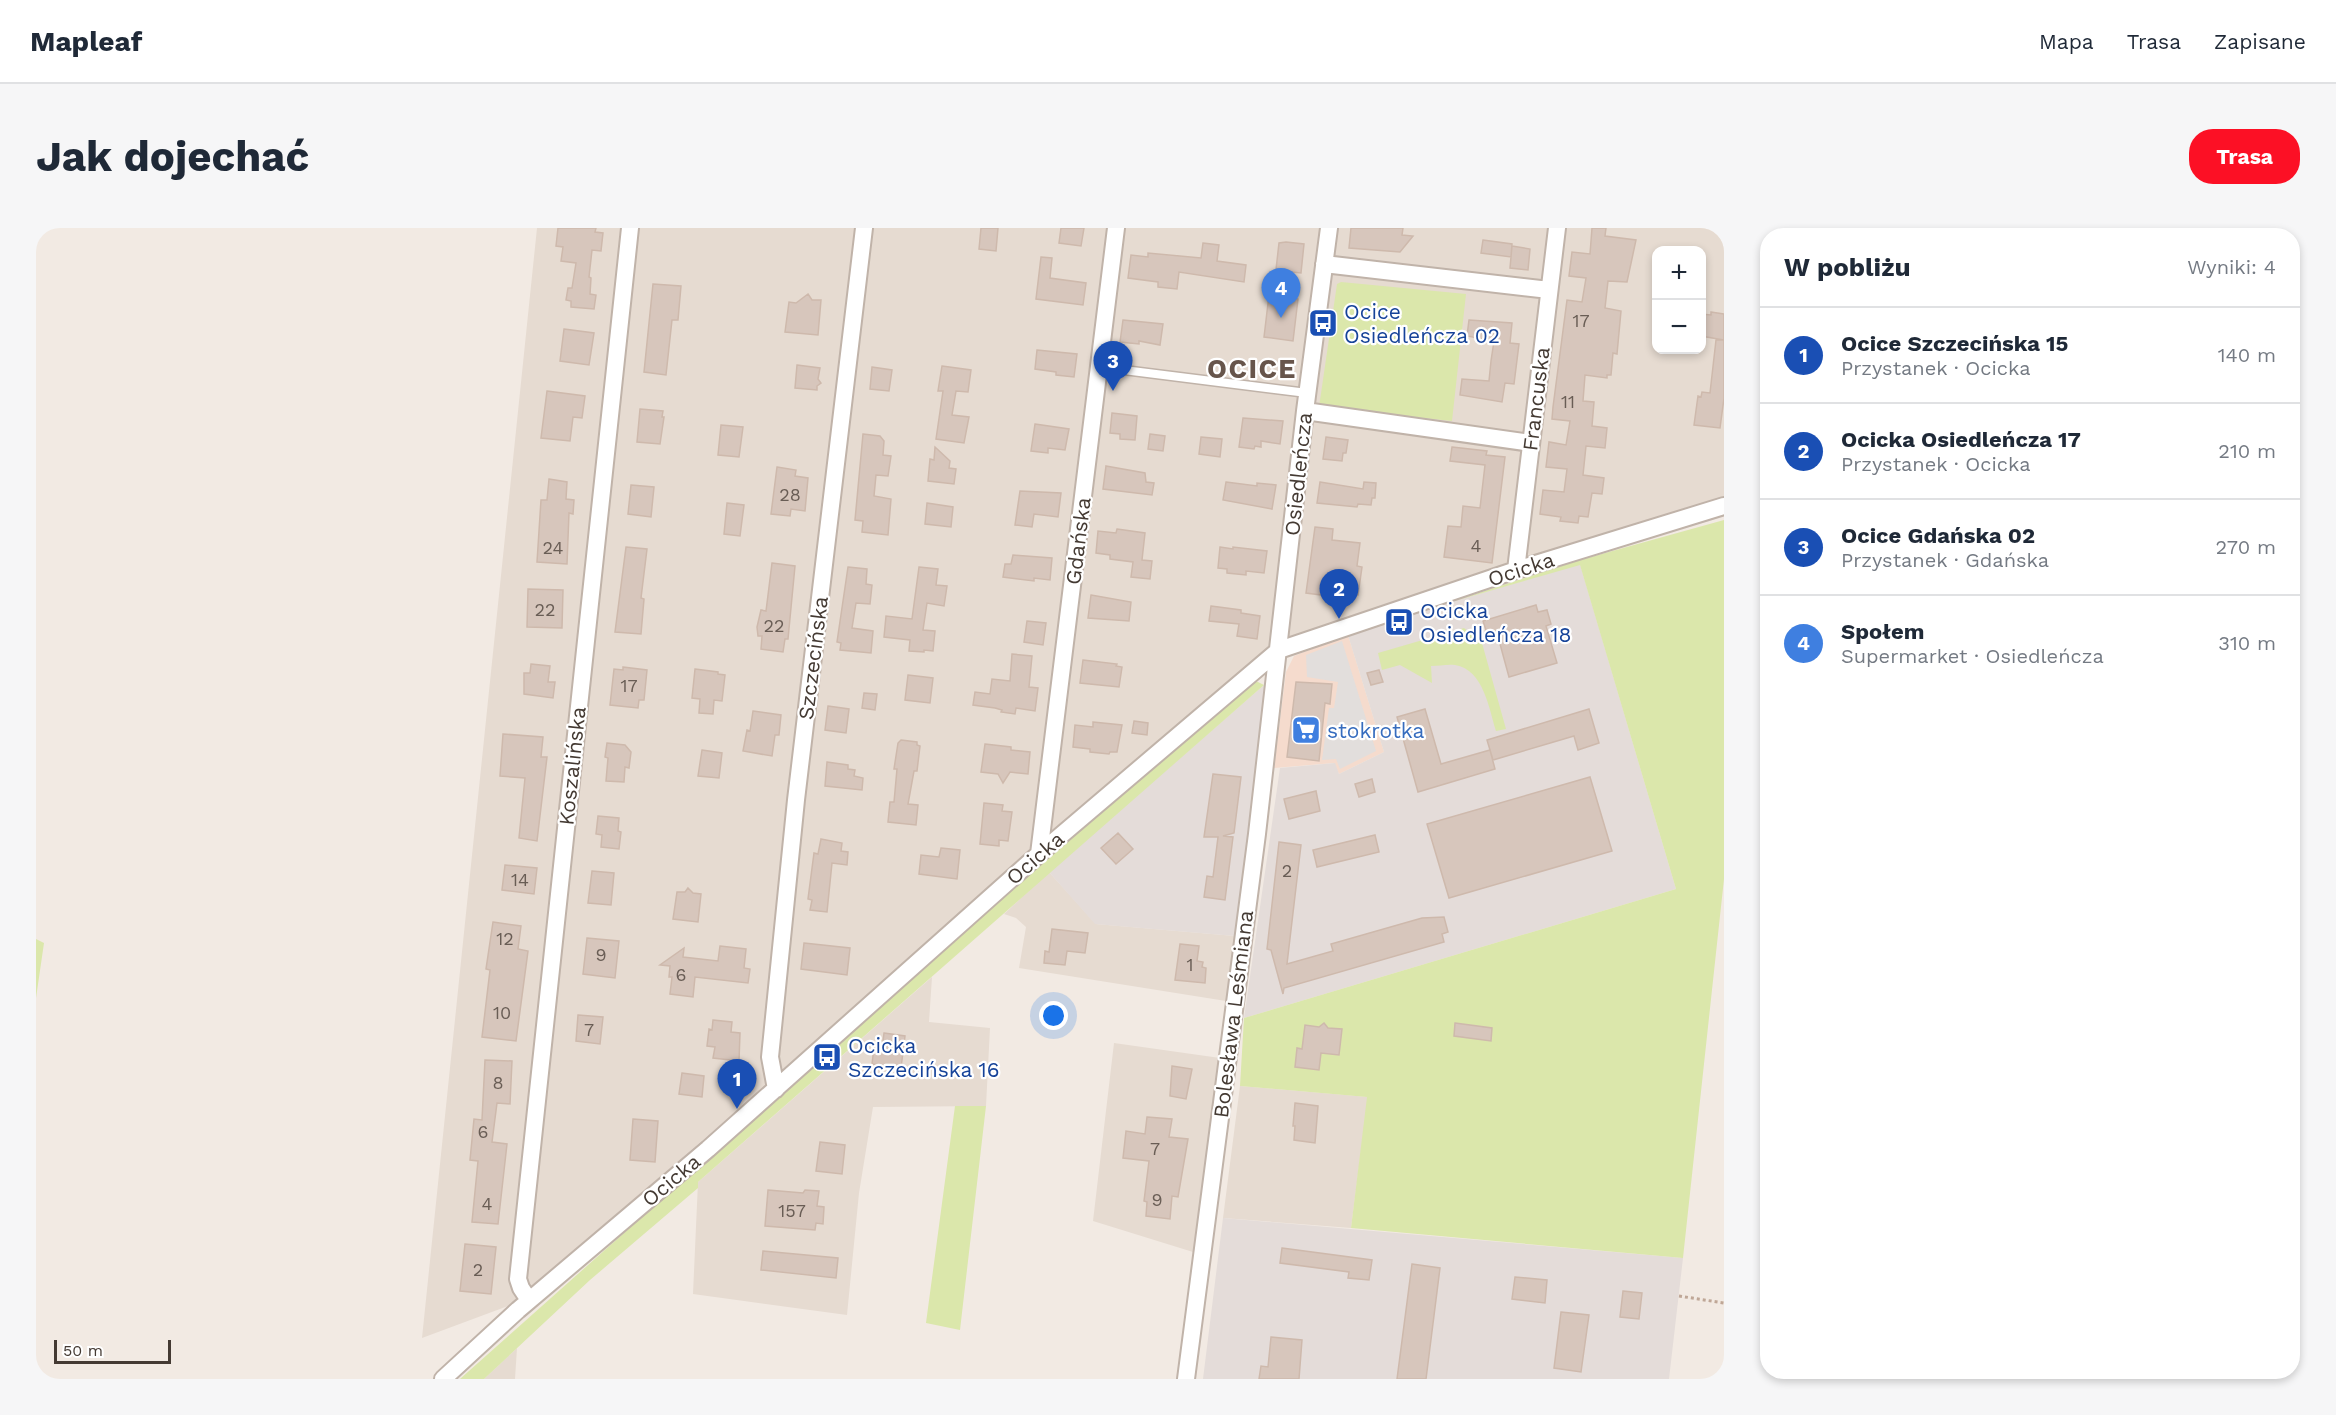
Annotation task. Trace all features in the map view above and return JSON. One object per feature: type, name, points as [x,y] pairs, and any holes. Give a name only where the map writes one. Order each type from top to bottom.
[{"type":"street","name":"Koszalińska","points":[[529,1300],[518,1279],[630,228]]},
{"type":"street","name":"Szczecińska","points":[[776,1089],[770,1058],[797,789],[864,228]]},
{"type":"street","name":"Gdańska","points":[[1039,854],[1116,228]]},
{"type":"street","name":"Osiedleńcza","points":[[1279,650],[1307,393],[1329,228]]},
{"type":"street","name":"Francuska","points":[[1516,570],[1557,228]]},
{"type":"street","points":[[1324,264],[1549,290]]},
{"type":"street","points":[[1305,411],[1531,443]]},
{"type":"street","name":"Ocicka","points":[[443,1379],[529,1300],[776,1089],[1039,854],[1279,650],[1516,570],[1724,506]]},
{"type":"street","name":"Bolesława Leśmiana","points":[[1186,1379],[1279,650]]},
{"type":"lane","points":[[1100,366],[1307,393]]},
{"type":"path","points":[[1679,1296],[1724,1303]]},
{"type":"shaded area","points":[[537,228],[1724,228],[1724,503],[1287,637],[511,1305],[422,1338]]},
{"type":"shaded area","points":[[1580,564],[1676,889],[1244,1018],[1280,768],[1335,763],[1339,774],[1384,752],[1348,635]]},
{"type":"shaded area","points":[[1348,635],[1384,752],[1339,774],[1334,763],[1274,768],[1286,672],[1294,656]]},
{"type":"shaded area","name":"stokrotka","points":[[1342,641],[1376,751],[1340,769],[1336,759],[1322,760],[1329,708],[1334,708],[1338,682],[1307,677],[1306,655]]},
{"type":"shaded area","points":[[1264,685],[1267,694],[1235,936],[1095,924],[1049,872]]},
{"type":"shaded area","points":[[1049,872],[1096,924],[1235,936],[1226,1001],[1019,968],[1026,927],[1016,918],[1004,914]]},
{"type":"shaded area","points":[[932,977],[929,1022],[990,1028],[986,1106],[873,1107],[859,1193],[847,1315],[693,1294],[698,1182]]},
{"type":"shaded area","points":[[1114,1043],[1220,1058],[1193,1252],[1093,1221]]},
{"type":"shaded area","points":[[1240,1086],[1368,1097],[1351,1228],[1223,1218]]},
{"type":"shaded area","points":[[1223,1218],[1683,1258],[1669,1379],[1203,1379]]},
{"type":"shaded area","points":[[517,1348],[515,1379],[484,1379]]},
{"type":"green space","points":[[1341,282],[1466,294],[1452,421],[1319,407],[1337,284]]},
{"type":"green space","points":[[1724,520],[1724,879],[1683,1258],[1351,1228],[1367,1097],[1240,1086],[1244,1018],[1676,889],[1580,565],[1448,603],[1580,560]]},
{"type":"green space","points":[[1464,628],[1482,643],[1506,729],[1496,731],[1484,692],[1473,674],[1465,668],[1455,665],[1431,666],[1432,683],[1400,665],[1382,670],[1378,653]]},
{"type":"green space","points":[[1252,679],[1264,685],[698,1182],[698,1188],[590,1280],[484,1379],[460,1379],[989,908]]},
{"type":"green space","points":[[36,939],[44,943],[36,998]]},
{"type":"green space","points":[[955,1106],[986,1106],[960,1330],[926,1323]]},
{"type":"building","points":[[558,228],[596,228],[595,232],[603,233],[601,251],[592,250],[589,277],[591,278],[590,294],[596,295],[594,309],[571,307],[571,301],[566,300],[568,288],[572,288],[576,263],[561,261],[563,247],[556,246]]},
{"type":"building","points":[[981,228],[998,228],[996,251],[979,249]]},
{"type":"building","points":[[1061,228],[1084,228],[1081,246],[1059,243]]},
{"type":"building","points":[[1351,228],[1403,228],[1402,235],[1413,236],[1400,252],[1349,248]]},
{"type":"building","points":[[1592,228],[1606,228],[1605,236],[1636,240],[1627,282],[1608,281],[1605,308],[1621,311],[1617,354],[1613,353],[1611,375],[1607,375],[1607,378],[1585,375],[1583,401],[1594,402],[1592,426],[1607,428],[1605,448],[1586,446],[1583,475],[1604,478],[1602,494],[1592,493],[1588,517],[1579,516],[1578,523],[1560,521],[1561,517],[1540,514],[1543,490],[1564,492],[1567,469],[1546,467],[1549,442],[1566,445],[1570,421],[1552,419],[1553,407],[1567,300],[1582,302],[1586,278],[1569,276],[1572,252],[1590,254]]},
{"type":"building","points":[[1483,240],[1512,244],[1511,257],[1481,253]]},
{"type":"building","points":[[1203,243],[1219,245],[1217,261],[1246,265],[1244,282],[1179,272],[1177,289],[1158,287],[1158,282],[1128,278],[1131,255],[1148,257],[1148,253],[1201,258]]},
{"type":"building","points":[[1279,243],[1304,244],[1301,273],[1292,272],[1289,297],[1298,299],[1293,341],[1264,337],[1269,295],[1273,296]]},
{"type":"building","points":[[1512,246],[1530,249],[1528,270],[1510,268]]},
{"type":"building","points":[[1041,257],[1052,258],[1050,278],[1086,283],[1083,305],[1036,299]]},
{"type":"building","points":[[653,284],[681,286],[678,320],[672,320],[666,375],[644,372]]},
{"type":"building","points":[[808,294],[812,300],[821,300],[818,335],[785,332],[789,302],[796,303]]},
{"type":"building","points":[[1711,312],[1724,314],[1724,340],[1706,337],[1706,314],[1711,315]]},
{"type":"building","points":[[1123,320],[1163,324],[1160,345],[1139,341],[1139,344],[1120,342]]},
{"type":"building","points":[[1469,320],[1512,323],[1510,343],[1519,344],[1514,384],[1505,383],[1502,402],[1460,395],[1462,379],[1489,381],[1494,341],[1467,336]]},
{"type":"building","points":[[564,329],[594,333],[589,365],[560,361]]},
{"type":"building","points":[[1716,340],[1724,340],[1724,398],[1720,428],[1694,425],[1698,396],[1701,397],[1702,392],[1710,393]]},
{"type":"building","points":[[1037,350],[1077,354],[1074,377],[1035,369]]},
{"type":"building","points":[[797,365],[820,368],[818,379],[821,383],[817,386],[817,390],[795,388]]},
{"type":"building","points":[[942,366],[971,370],[968,392],[956,391],[952,415],[969,417],[964,443],[936,439],[943,391],[938,391]]},
{"type":"building","points":[[872,367],[892,370],[889,391],[870,389]]},
{"type":"building","points":[[547,391],[585,396],[582,418],[573,417],[570,441],[541,438]]},
{"type":"building","points":[[640,409],[663,411],[660,444],[637,442]]},
{"type":"building","points":[[1112,413],[1137,416],[1135,440],[1120,439],[1120,434],[1110,433]]},
{"type":"building","points":[[1243,418],[1283,421],[1280,444],[1261,441],[1261,447],[1255,446],[1254,449],[1239,447]]},
{"type":"building","points":[[1035,424],[1069,429],[1065,450],[1048,448],[1048,453],[1031,451]]},
{"type":"building","points":[[721,425],[743,427],[739,457],[718,455]]},
{"type":"building","points":[[863,434],[880,436],[884,441],[883,455],[891,456],[888,476],[876,475],[874,496],[891,499],[888,535],[862,532],[863,521],[855,520]]},
{"type":"building","points":[[1150,434],[1165,436],[1163,451],[1148,449]]},
{"type":"building","points":[[1201,437],[1222,439],[1220,457],[1199,454]]},
{"type":"building","points":[[1326,437],[1348,440],[1342,461],[1323,459]]},
{"type":"building","points":[[935,447],[950,461],[949,468],[956,469],[954,484],[928,481],[930,459],[934,460]]},
{"type":"building","points":[[1452,447],[1487,451],[1486,455],[1505,457],[1492,563],[1444,557],[1448,526],[1461,527],[1463,506],[1480,508],[1485,465],[1450,461]]},
{"type":"building","points":[[1106,466],[1145,473],[1146,482],[1154,483],[1152,495],[1103,489]]},
{"type":"building","points":[[777,467],[796,470],[795,476],[808,478],[805,511],[791,509],[790,516],[771,514]]},
{"type":"building","points":[[549,479],[567,482],[566,499],[574,500],[573,514],[569,513],[567,564],[537,562],[541,500],[547,500]]},
{"type":"building","points":[[1226,482],[1257,486],[1257,483],[1276,485],[1272,509],[1223,500]]},
{"type":"building","points":[[1320,482],[1363,489],[1364,482],[1376,483],[1375,498],[1372,498],[1371,505],[1358,504],[1357,507],[1317,503]]},
{"type":"building","points":[[631,485],[654,487],[651,517],[628,514]]},
{"type":"building","points":[[1020,491],[1061,493],[1058,517],[1034,514],[1032,527],[1015,525]]},
{"type":"building","points":[[727,503],[744,505],[740,536],[724,534]]},
{"type":"building","points":[[927,503],[953,507],[951,527],[925,524]]},
{"type":"building","points":[[1315,527],[1333,529],[1332,540],[1360,543],[1357,566],[1362,567],[1358,595],[1344,593],[1344,598],[1306,593]]},
{"type":"building","points":[[1117,529],[1145,533],[1142,560],[1152,561],[1150,579],[1131,577],[1133,562],[1110,559],[1110,555],[1096,553],[1098,531],[1116,533]]},
{"type":"building","points":[[626,547],[647,549],[641,598],[644,599],[641,634],[615,632]]},
{"type":"building","points":[[1220,547],[1267,551],[1264,573],[1246,571],[1246,575],[1227,573],[1227,569],[1218,568]]},
{"type":"building","points":[[1013,555],[1052,558],[1050,580],[1034,578],[1034,581],[1003,577],[1005,564],[1011,564]]},
{"type":"building","points":[[772,563],[795,566],[788,639],[785,639],[783,652],[761,649],[762,636],[758,636],[757,627],[761,610],[766,611]]},
{"type":"building","points":[[848,567],[867,569],[866,584],[872,585],[870,604],[856,603],[852,628],[873,631],[871,653],[840,650],[841,643],[837,642]]},
{"type":"building","points":[[919,567],[938,569],[936,585],[947,586],[944,606],[927,603],[923,630],[935,631],[933,651],[909,651],[910,640],[884,637],[886,616],[912,619]]},
{"type":"building","points":[[528,589],[563,590],[562,628],[527,627]]},
{"type":"building","points":[[1091,595],[1131,602],[1129,621],[1088,618]]},
{"type":"building","points":[[1536,605],[1538,612],[1547,610],[1551,624],[1546,626],[1557,663],[1509,677],[1497,633],[1488,636],[1483,621]]},
{"type":"building","points":[[1211,606],[1241,610],[1241,613],[1260,616],[1257,639],[1237,636],[1239,624],[1209,621]]},
{"type":"building","points":[[1027,621],[1046,623],[1043,645],[1024,642]]},
{"type":"building","points":[[1012,654],[1032,656],[1029,687],[1038,688],[1035,711],[1016,708],[1015,714],[973,705],[975,692],[990,694],[992,679],[1010,681]]},
{"type":"building","points":[[1083,660],[1117,664],[1116,666],[1122,667],[1119,687],[1080,683]]},
{"type":"building","points":[[531,664],[550,666],[548,682],[555,682],[553,698],[524,694],[524,673],[530,673]]},
{"type":"building","points":[[623,667],[647,670],[644,700],[639,700],[638,708],[610,705],[614,669],[623,670]]},
{"type":"building","points":[[695,669],[725,675],[722,701],[714,700],[713,714],[699,713],[700,699],[692,698]]},
{"type":"building","points":[[1379,670],[1383,682],[1371,685],[1367,673]]},
{"type":"building","points":[[908,675],[933,678],[930,703],[905,700]]},
{"type":"building","name":"stokrotka","points":[[1296,682],[1332,684],[1330,704],[1325,703],[1319,761],[1287,757]]},
{"type":"building","points":[[864,693],[877,694],[875,710],[862,708]]},
{"type":"building","points":[[828,706],[849,709],[846,733],[825,730]]},
{"type":"building","points":[[1425,709],[1441,764],[1490,750],[1495,769],[1418,792],[1397,717]]},
{"type":"building","points":[[1589,709],[1599,743],[1578,750],[1574,736],[1493,760],[1487,740]]},
{"type":"building","points":[[753,711],[781,715],[779,735],[775,735],[772,756],[743,751],[747,730],[750,731]]},
{"type":"building","points":[[1134,721],[1148,723],[1147,735],[1132,733]]},
{"type":"building","points":[[1093,722],[1122,725],[1117,752],[1109,754],[1090,752],[1090,749],[1073,747],[1075,725],[1093,727]]},
{"type":"building","points":[[503,734],[543,737],[541,757],[547,757],[537,841],[519,838],[525,778],[500,776]]},
{"type":"building","points":[[901,740],[917,742],[920,746],[917,771],[914,771],[908,804],[918,805],[916,825],[888,822],[890,802],[894,802],[897,769],[894,769],[898,743]]},
{"type":"building","points":[[607,743],[625,745],[631,752],[629,768],[625,767],[624,782],[606,781]]},
{"type":"building","points":[[985,744],[1030,752],[1028,774],[1010,772],[1003,783],[998,774],[981,772]]},
{"type":"building","points":[[702,750],[722,753],[719,778],[698,776]]},
{"type":"building","points":[[827,762],[848,765],[848,769],[855,770],[854,776],[863,778],[862,790],[825,786]]},
{"type":"building","points":[[1213,774],[1241,777],[1234,833],[1223,836],[1233,837],[1225,900],[1204,897],[1207,876],[1213,877],[1218,837],[1204,837]]},
{"type":"building","points":[[1590,777],[1612,851],[1449,898],[1427,824]]},
{"type":"building","points":[[1372,779],[1375,792],[1359,797],[1355,784]]},
{"type":"building","points":[[1316,791],[1320,811],[1289,819],[1284,799]]},
{"type":"building","points":[[984,803],[1003,805],[1002,811],[1012,812],[1008,841],[999,840],[999,846],[980,844]]},
{"type":"building","points":[[598,816],[619,818],[618,831],[621,832],[619,849],[601,847],[602,835],[596,834]]},
{"type":"building","points":[[1118,833],[1133,849],[1116,864],[1101,848]]},
{"type":"building","points":[[1375,835],[1379,852],[1317,867],[1313,850]]},
{"type":"building","points":[[821,839],[842,843],[841,851],[848,852],[847,865],[832,863],[827,912],[810,910],[812,900],[808,899],[814,853],[818,854]]},
{"type":"building","points":[[1279,842],[1301,845],[1287,964],[1333,951],[1331,944],[1422,918],[1444,917],[1448,932],[1442,934],[1444,942],[1284,988],[1283,994],[1271,950],[1267,949]]},
{"type":"building","points":[[941,848],[960,850],[957,879],[919,874],[921,855],[939,857]]},
{"type":"building","points":[[505,865],[537,868],[534,894],[502,890]]},
{"type":"building","points":[[592,871],[614,873],[611,905],[588,903]]},
{"type":"building","points":[[688,888],[693,893],[701,894],[698,922],[673,919],[677,892],[685,892]]},
{"type":"building","points":[[493,922],[521,926],[518,949],[528,951],[516,1041],[482,1037],[490,970],[486,969]]},
{"type":"building","points":[[1052,929],[1088,933],[1085,953],[1067,951],[1065,965],[1044,963],[1045,951],[1049,952]]},
{"type":"building","points":[[587,938],[619,941],[615,978],[583,974]]},
{"type":"building","points":[[804,943],[850,948],[847,975],[801,969]]},
{"type":"building","points":[[1180,944],[1199,946],[1197,961],[1203,962],[1202,967],[1206,968],[1205,983],[1175,980]]},
{"type":"building","points":[[720,946],[746,949],[744,968],[750,969],[748,983],[695,977],[693,997],[670,994],[672,977],[669,977],[670,966],[660,965],[684,948],[683,957],[718,961]]},
{"type":"building","points":[[578,1015],[603,1017],[600,1044],[576,1041]]},
{"type":"building","points":[[713,1020],[732,1022],[731,1032],[740,1033],[739,1061],[713,1058],[715,1047],[707,1046],[709,1029],[712,1030]]},
{"type":"building","points":[[1324,1023],[1328,1028],[1342,1029],[1339,1055],[1321,1053],[1319,1070],[1295,1067],[1297,1048],[1302,1049],[1305,1025],[1319,1027]]},
{"type":"building","points":[[1455,1023],[1492,1028],[1491,1041],[1454,1036]]},
{"type":"building","points":[[884,1033],[905,1036],[901,1068],[872,1064],[874,1048],[882,1049]]},
{"type":"building","points":[[485,1060],[512,1061],[510,1104],[497,1103],[492,1142],[507,1144],[498,1224],[472,1222],[478,1161],[470,1160],[474,1119],[482,1120]]},
{"type":"building","points":[[1172,1066],[1192,1069],[1186,1099],[1170,1096]]},
{"type":"building","points":[[682,1073],[704,1076],[702,1097],[679,1094]]},
{"type":"building","points":[[1295,1103],[1318,1106],[1315,1143],[1294,1140]]},
{"type":"building","points":[[1147,1117],[1172,1119],[1169,1137],[1188,1139],[1178,1197],[1172,1196],[1170,1219],[1146,1216],[1147,1202],[1144,1201],[1149,1161],[1123,1158],[1126,1131],[1145,1134]]},
{"type":"building","points":[[633,1119],[658,1121],[655,1162],[630,1160]]},
{"type":"building","points":[[820,1142],[845,1145],[842,1174],[816,1171]]},
{"type":"building","points":[[768,1190],[803,1193],[805,1190],[819,1191],[817,1206],[824,1207],[823,1224],[816,1223],[815,1230],[765,1226]]},
{"type":"building","points":[[465,1244],[496,1247],[491,1294],[460,1291]]},
{"type":"building","points":[[1282,1248],[1372,1260],[1369,1280],[1348,1278],[1349,1272],[1280,1263]]},
{"type":"building","points":[[763,1251],[838,1258],[836,1278],[761,1270]]},
{"type":"building","points":[[1412,1264],[1440,1268],[1426,1379],[1397,1379]]},
{"type":"building","points":[[1515,1277],[1547,1280],[1545,1303],[1512,1299]]},
{"type":"building","points":[[1623,1291],[1642,1293],[1639,1319],[1620,1317]]},
{"type":"building","points":[[1561,1312],[1589,1315],[1581,1372],[1554,1368]]},
{"type":"building","points":[[1271,1337],[1302,1340],[1299,1379],[1259,1379],[1261,1366],[1268,1367]]},
{"type":"place","name":"Społem","points":[[1281,318]]},
{"type":"place","name":"Ocice Osiedleńcza 02","points":[[1323,323]]},
{"type":"place","name":"Ocice Gdańska 02","points":[[1113,391]]},
{"type":"place","name":"Ocicka Osiedleńcza 17","points":[[1339,619]]},
{"type":"place","name":"Ocicka Osiedleńcza 18","points":[[1399,622]]},
{"type":"place","name":"stokrotka","points":[[1306,730]]},
{"type":"place","name":"Ocicka Szczecińska 16","points":[[827,1057]]},
{"type":"place","name":"Ocice Szczecińska 15","points":[[737,1109]]},
{"type":"district","name":"OCICE","points":[[1252,369]]}]
